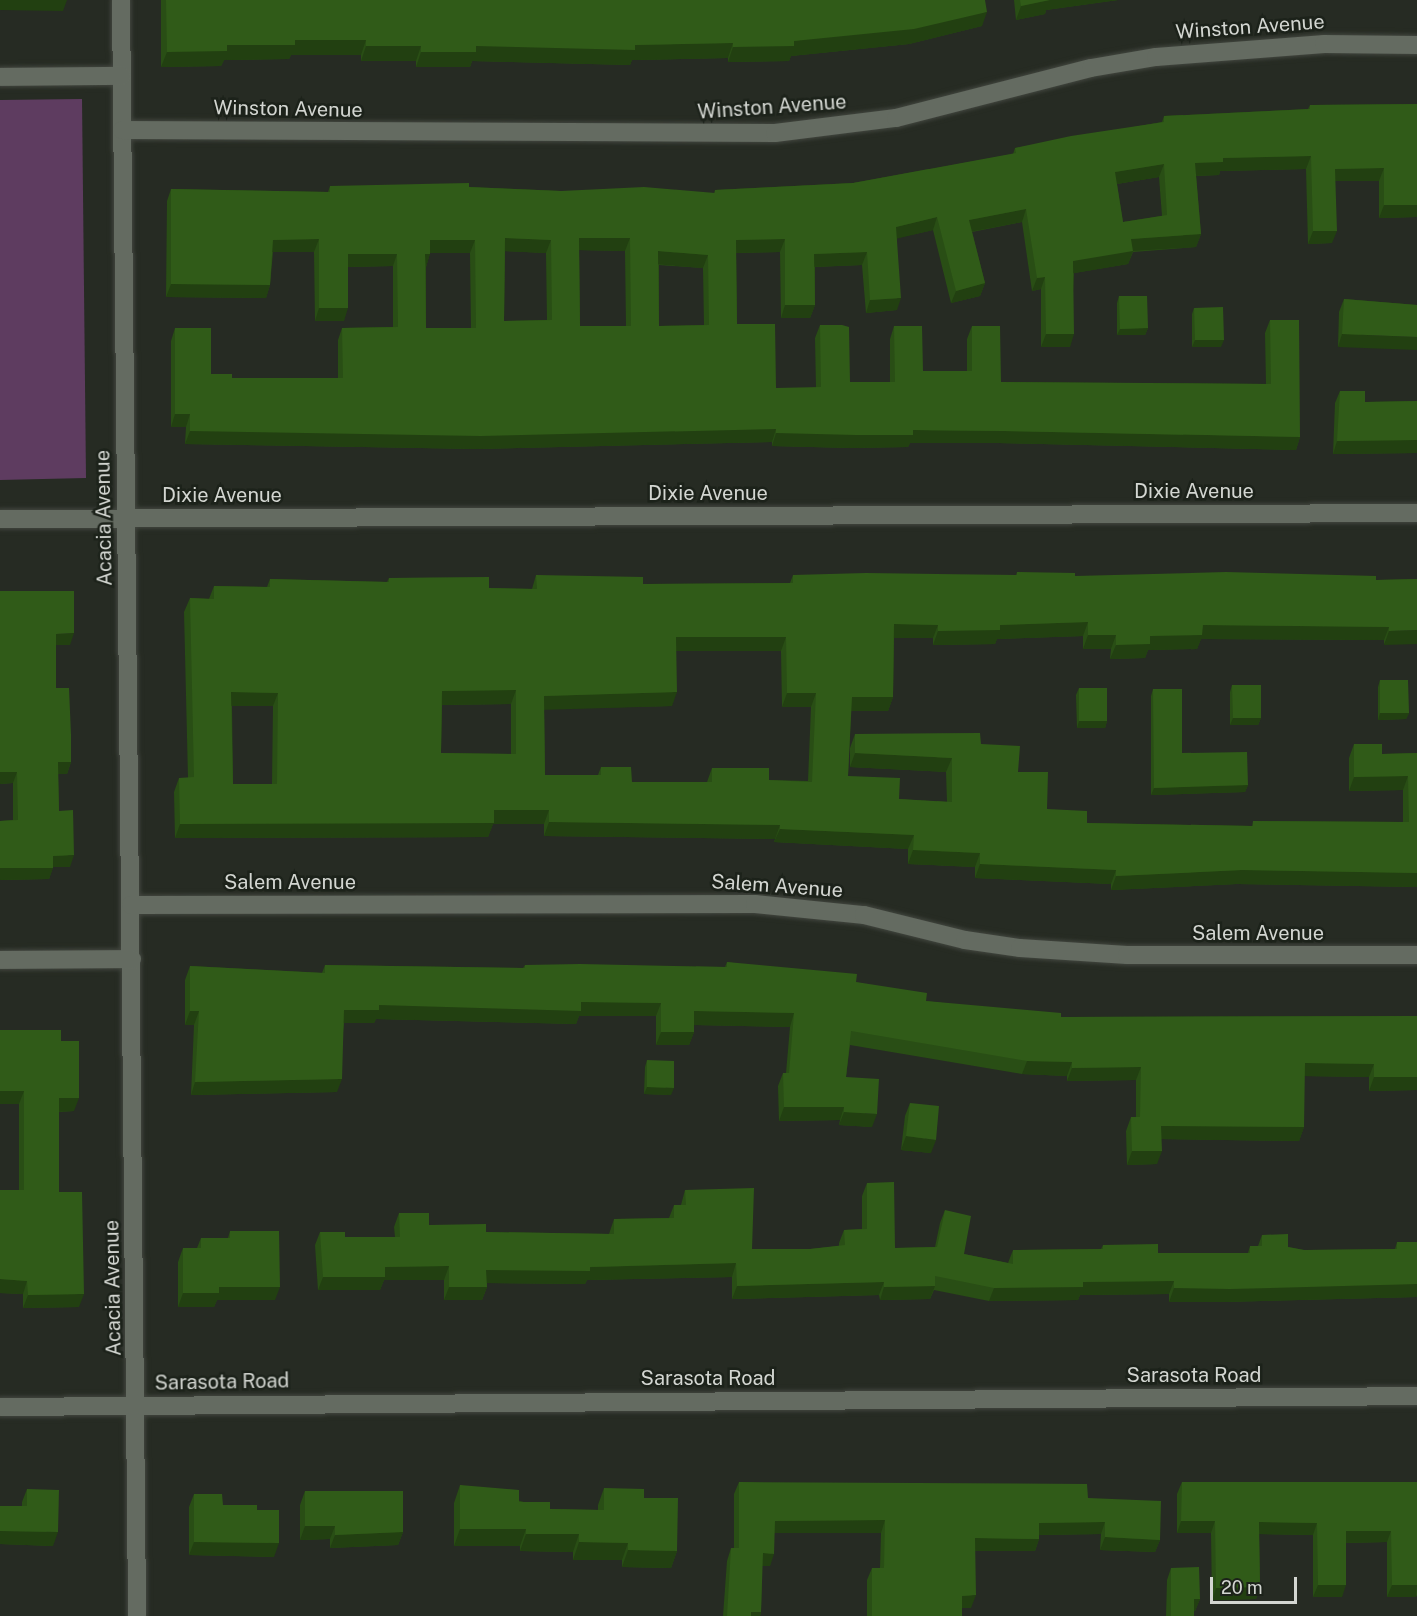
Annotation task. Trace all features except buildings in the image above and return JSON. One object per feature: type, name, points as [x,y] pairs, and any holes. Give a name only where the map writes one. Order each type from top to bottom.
[{"type":"street","points":[[0,77],[122,76],[121,0]]},
{"type":"street","name":"Winston Avenue","points":[[122,130],[775,133],[896,118],[1091,68],[1156,57],[1324,44],[1417,45]]},
{"type":"street","name":"Acacia Avenue","points":[[122,76],[137,1616]]},
{"type":"street","name":"Dixie Avenue","points":[[0,519],[1417,513]]},
{"type":"street","name":"Salem Avenue","points":[[131,905],[755,903],[864,915],[965,940],[1020,948],[1127,955],[1417,955]]},
{"type":"street","points":[[0,960],[132,959]]},
{"type":"street","name":"Sarasota Road","points":[[0,1407],[136,1407],[173,1403],[1417,1396]]},
{"type":"shaded area","points":[[82,99],[86,478],[0,480],[0,100]]}]
